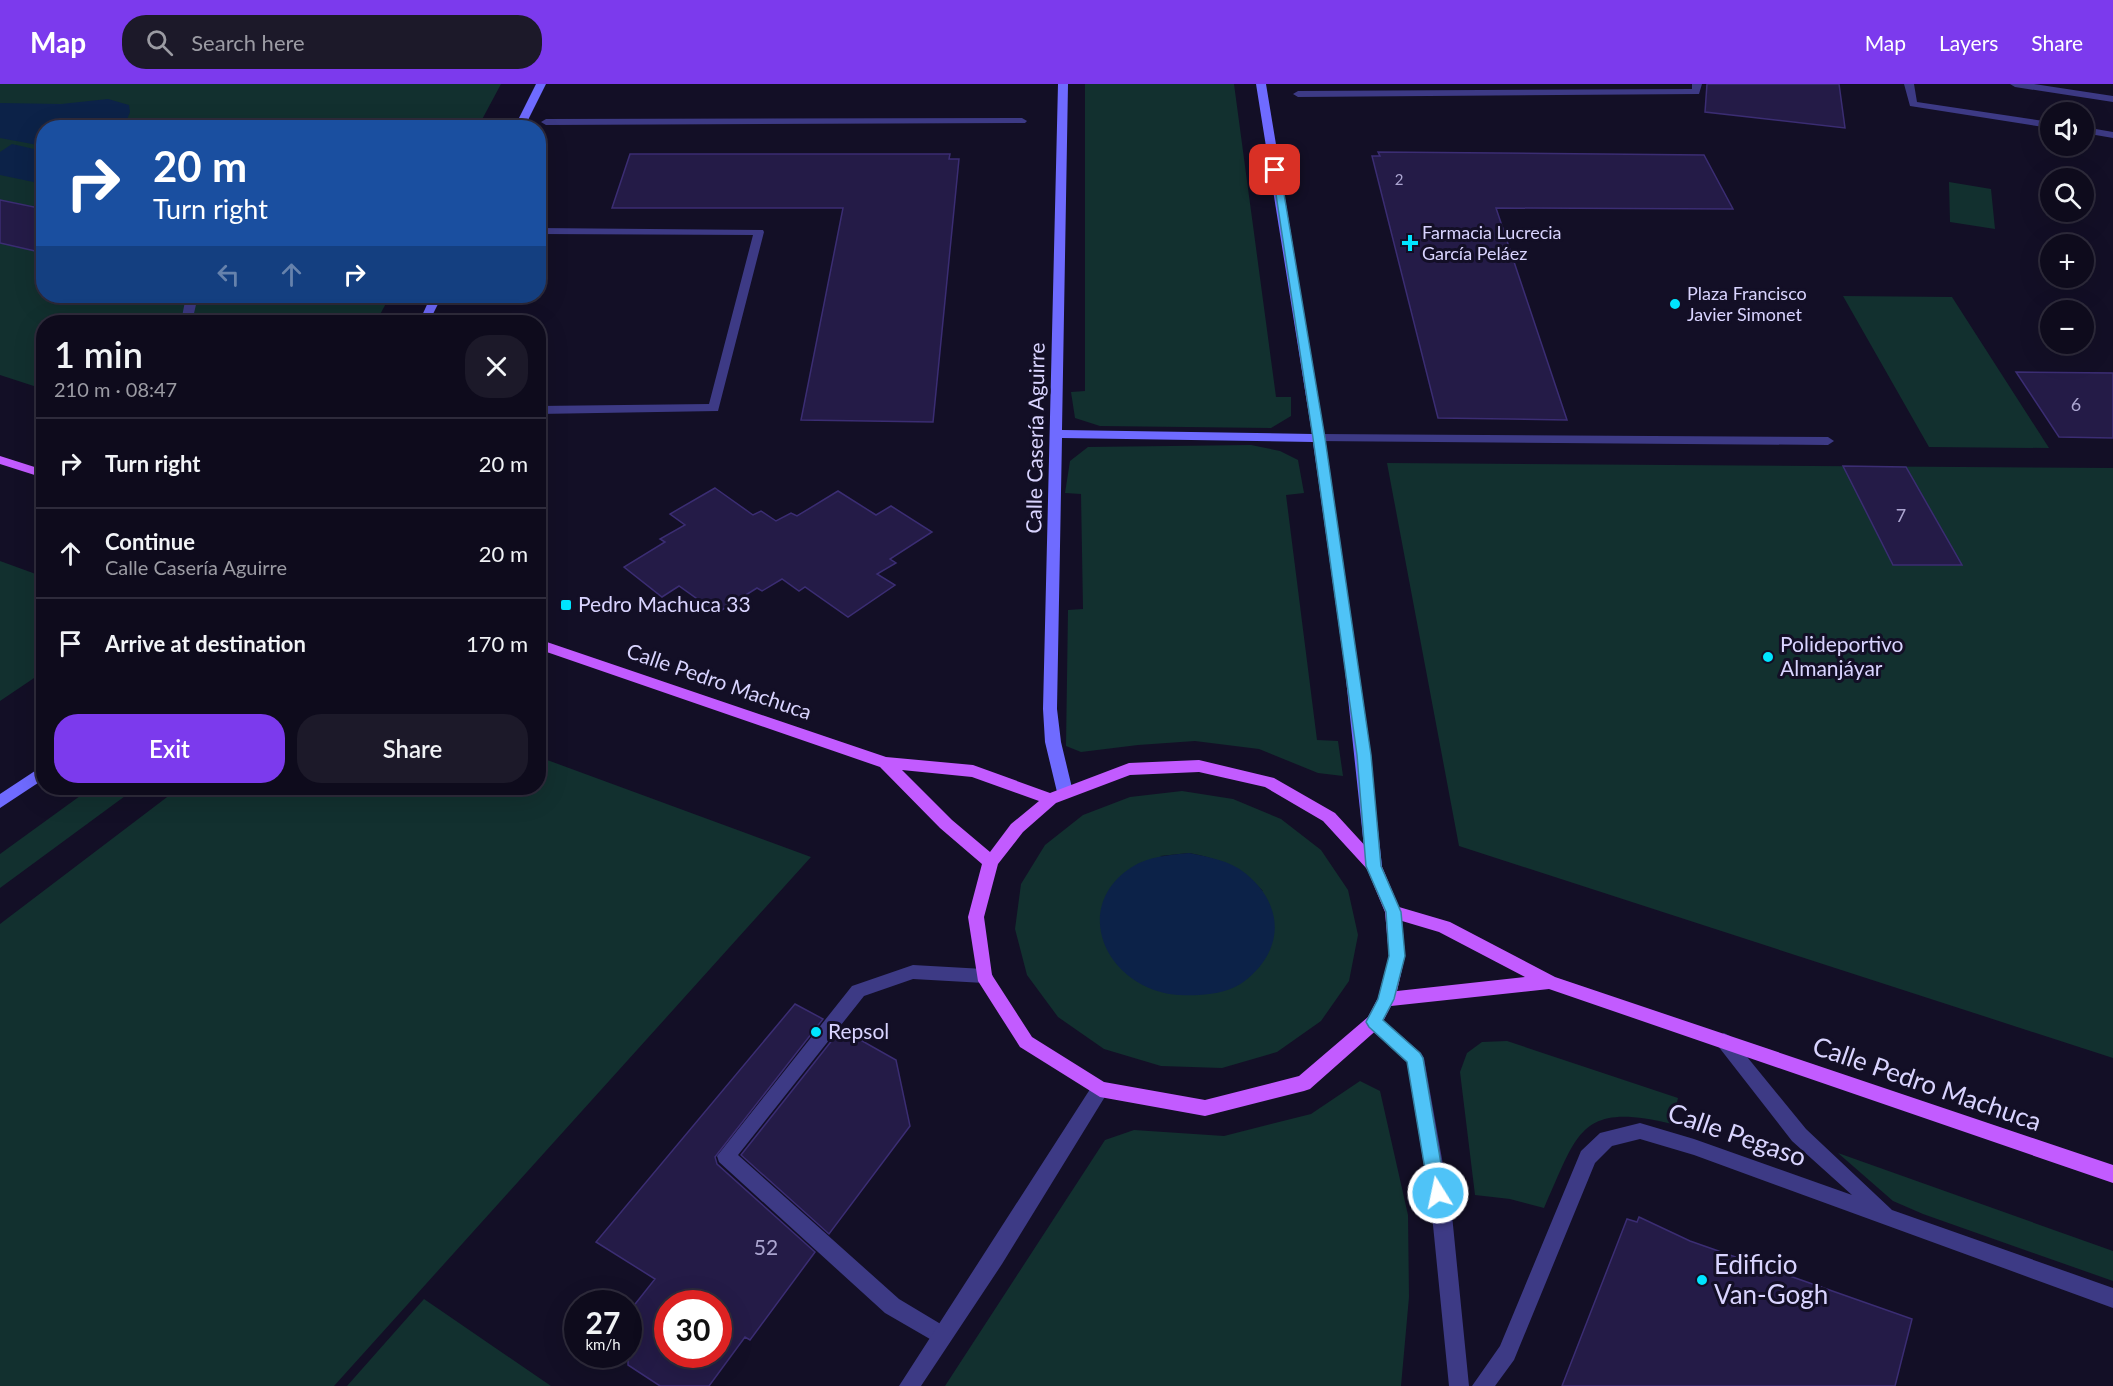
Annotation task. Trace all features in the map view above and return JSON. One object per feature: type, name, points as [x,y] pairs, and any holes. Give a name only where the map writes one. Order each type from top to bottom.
[{"type":"main road","points":[[523,120],[541,84]]},
{"type":"main road","name":"Calle Casería Aguirre","points":[[1058,796],[1050,709],[1063,84]]},
{"type":"main road","points":[[1261,84],[1319,438],[1364,755],[1374,866],[1393,912],[1397,956],[1386,999],[1374,1022],[1304,1083],[1205,1108],[1100,1089],[1026,1041],[984,976],[976,917],[992,862],[1017,828],[1058,796],[1129,770],[1199,766],[1269,783],[1329,817],[1374,866]]},
{"type":"main road","points":[[1054,434],[1319,438]]},
{"type":"main road","points":[[0,460],[36,471]]},
{"type":"main road","name":"Calle Pedro Machuca","points":[[546,647],[885,763],[973,771],[1058,796]]},
{"type":"main road","name":"Calle Pedro Machuca","points":[[885,763],[946,824],[992,862]]},
{"type":"main road","points":[[0,802],[36,777]]},
{"type":"main road","name":"Calle Pedro Machuca","points":[[1393,912],[1444,927],[1549,982],[2113,1174]]},
{"type":"main road","name":"Calle Pedro Machuca","points":[[1386,999],[1549,982]]},
{"type":"street","points":[[1298,94],[1597,88],[1696,92],[1696,84]]},
{"type":"street","points":[[1909,84],[1913,104],[2040,123]]},
{"type":"street","points":[[2015,84],[2113,99]]},
{"type":"street","points":[[546,123],[1022,121]]},
{"type":"street","points":[[2094,132],[2113,135]]},
{"type":"street","points":[[546,231],[759,232],[714,408],[546,410]]},
{"type":"street","points":[[1319,438],[1827,441]]},
{"type":"street","points":[[942,1336],[892,1306],[726,1156],[858,991],[913,972],[984,976]]},
{"type":"street","points":[[1374,1022],[1415,1058],[1442,1215],[1459,1386]]},
{"type":"street","points":[[1724,1041],[1799,1136],[1891,1218]]},
{"type":"street","points":[[909,1386],[995,1257],[1100,1089]]},
{"type":"street","name":"Calle Pegaso","points":[[1482,1386],[1507,1353],[1588,1157],[1607,1139],[1640,1131],[1694,1147],[2113,1298]]},
{"type":"green space","points":[[0,84],[501,84],[482,120],[36,120],[36,303],[386,303],[380,315],[36,315],[36,387],[0,375]]},
{"type":"green space","points":[[1085,84],[1234,84],[1276,397],[1291,397],[1291,416],[1271,428],[1100,426],[1075,418],[1071,392],[1085,391]]},
{"type":"green space","points":[[1949,182],[1991,189],[1995,229],[1950,222]]},
{"type":"green space","points":[[1843,296],[1952,297],[2049,448],[1929,447]]},
{"type":"green space","points":[[1251,445],[1280,451],[1298,460],[1304,493],[1286,495],[1317,740],[1338,741],[1343,776],[1318,773],[1259,749],[1195,741],[1081,752],[1066,746],[1068,610],[1083,609],[1081,494],[1065,493],[1070,461],[1088,447]]},
{"type":"green space","name":"Polideportivo Almanjáyar","points":[[1387,463],[2113,468],[2113,1058],[1459,846]]},
{"type":"green space","points":[[0,561],[36,574],[36,677],[0,701]]},
{"type":"green space","points":[[546,760],[811,857],[334,1386],[0,1386],[0,924],[170,795],[546,795]]},
{"type":"green space","points":[[1182,791],[1233,799],[1281,819],[1321,850],[1348,890],[1358,935],[1349,981],[1321,1021],[1277,1052],[1222,1068],[1161,1066],[1104,1049],[1058,1017],[1027,975],[1015,929],[1021,884],[1045,845],[1083,815],[1130,797]],"holes":[[[1189,853],[1230,865],[1263,891],[1160,856]]]},
{"type":"green space","points":[[81,795],[126,795],[0,888],[0,854]]},
{"type":"green space","points":[[1507,1041],[1678,1098],[1672,1124],[1641,1118],[1618,1117],[1600,1121],[1586,1129],[1575,1142],[1565,1160],[1544,1208],[1510,1199],[1475,1195],[1460,1072],[1467,1053],[1482,1042]]},
{"type":"green space","points":[[1360,1081],[1380,1091],[1408,1215],[1409,1297],[1401,1386],[945,1386],[1105,1140],[1134,1130],[1224,1136],[1311,1114]]},
{"type":"green space","points":[[1838,1153],[2113,1251],[2113,1281],[1923,1214],[1893,1201]]},
{"type":"green space","points":[[424,1299],[551,1386],[347,1386]]},
{"type":"water","points":[[108,99],[129,105],[130,112],[127,120],[36,120],[36,145],[0,138],[0,103],[61,104]]},
{"type":"water","points":[[12,144],[36,149],[36,183],[0,175],[0,152]]},
{"type":"water","points":[[1189,853],[1232,865],[1245,873],[1258,885],[1267,898],[1273,912],[1275,926],[1268,955],[1259,968],[1241,984],[1205,995],[1170,994],[1154,990],[1135,980],[1119,967],[1108,952],[1101,934],[1100,916],[1104,898],[1115,882],[1132,867],[1145,860]]},
{"type":"building","points":[[1707,84],[1839,84],[1845,128],[1705,112]]},
{"type":"building","points":[[1378,152],[1704,155],[1733,209],[1496,208],[1567,420],[1438,418],[1372,156],[1380,156]]},
{"type":"building","points":[[630,154],[950,154],[949,159],[959,159],[933,422],[801,420],[843,208],[612,208]]},
{"type":"building","points":[[0,200],[36,207],[36,251],[0,243]]},
{"type":"building","points":[[2016,372],[2113,373],[2113,438],[2059,437]]},
{"type":"building","points":[[1843,466],[1906,467],[1962,565],[1893,565]]},
{"type":"building","points":[[715,488],[753,515],[761,511],[776,521],[791,513],[797,516],[838,491],[876,515],[891,506],[932,532],[890,559],[896,563],[877,574],[895,585],[848,617],[805,587],[799,591],[782,579],[762,591],[757,588],[717,613],[679,586],[662,597],[624,567],[665,542],[660,539],[685,525],[670,514]]},
{"type":"building","points":[[795,1004],[823,1019],[715,1157],[717,1164],[815,1252],[750,1340],[745,1337],[732,1355],[732,1290],[654,1290],[654,1368],[722,1368],[709,1386],[660,1386],[633,1368],[642,1368],[642,1295],[655,1279],[596,1242]]},
{"type":"building","points":[[841,1029],[896,1060],[910,1126],[829,1234],[741,1155]]},
{"type":"building","name":"Edificio Van-Gogh","points":[[1639,1217],[1690,1241],[1912,1319],[1895,1386],[1562,1386],[1627,1219],[1637,1222]]},
{"type":"place","name":"Farmacia Lucrecia García Peláez","points":[[1410,243]]},
{"type":"place","name":"Plaza Francisco Javier Simonet","points":[[1675,304]]},
{"type":"place","name":"Pedro Machuca 33","points":[[566,605]]},
{"type":"place","name":"Polideportivo Almanjáyar","points":[[1768,657]]},
{"type":"place","name":"Repsol","points":[[816,1032]]},
{"type":"place","name":"Edificio Van-Gogh","points":[[1702,1280]]},
{"type":"route","points":[[1275,170],[1319,438],[1364,755],[1374,866],[1393,912],[1397,956],[1386,999],[1374,1022],[1415,1058],[1438,1193]]}]
